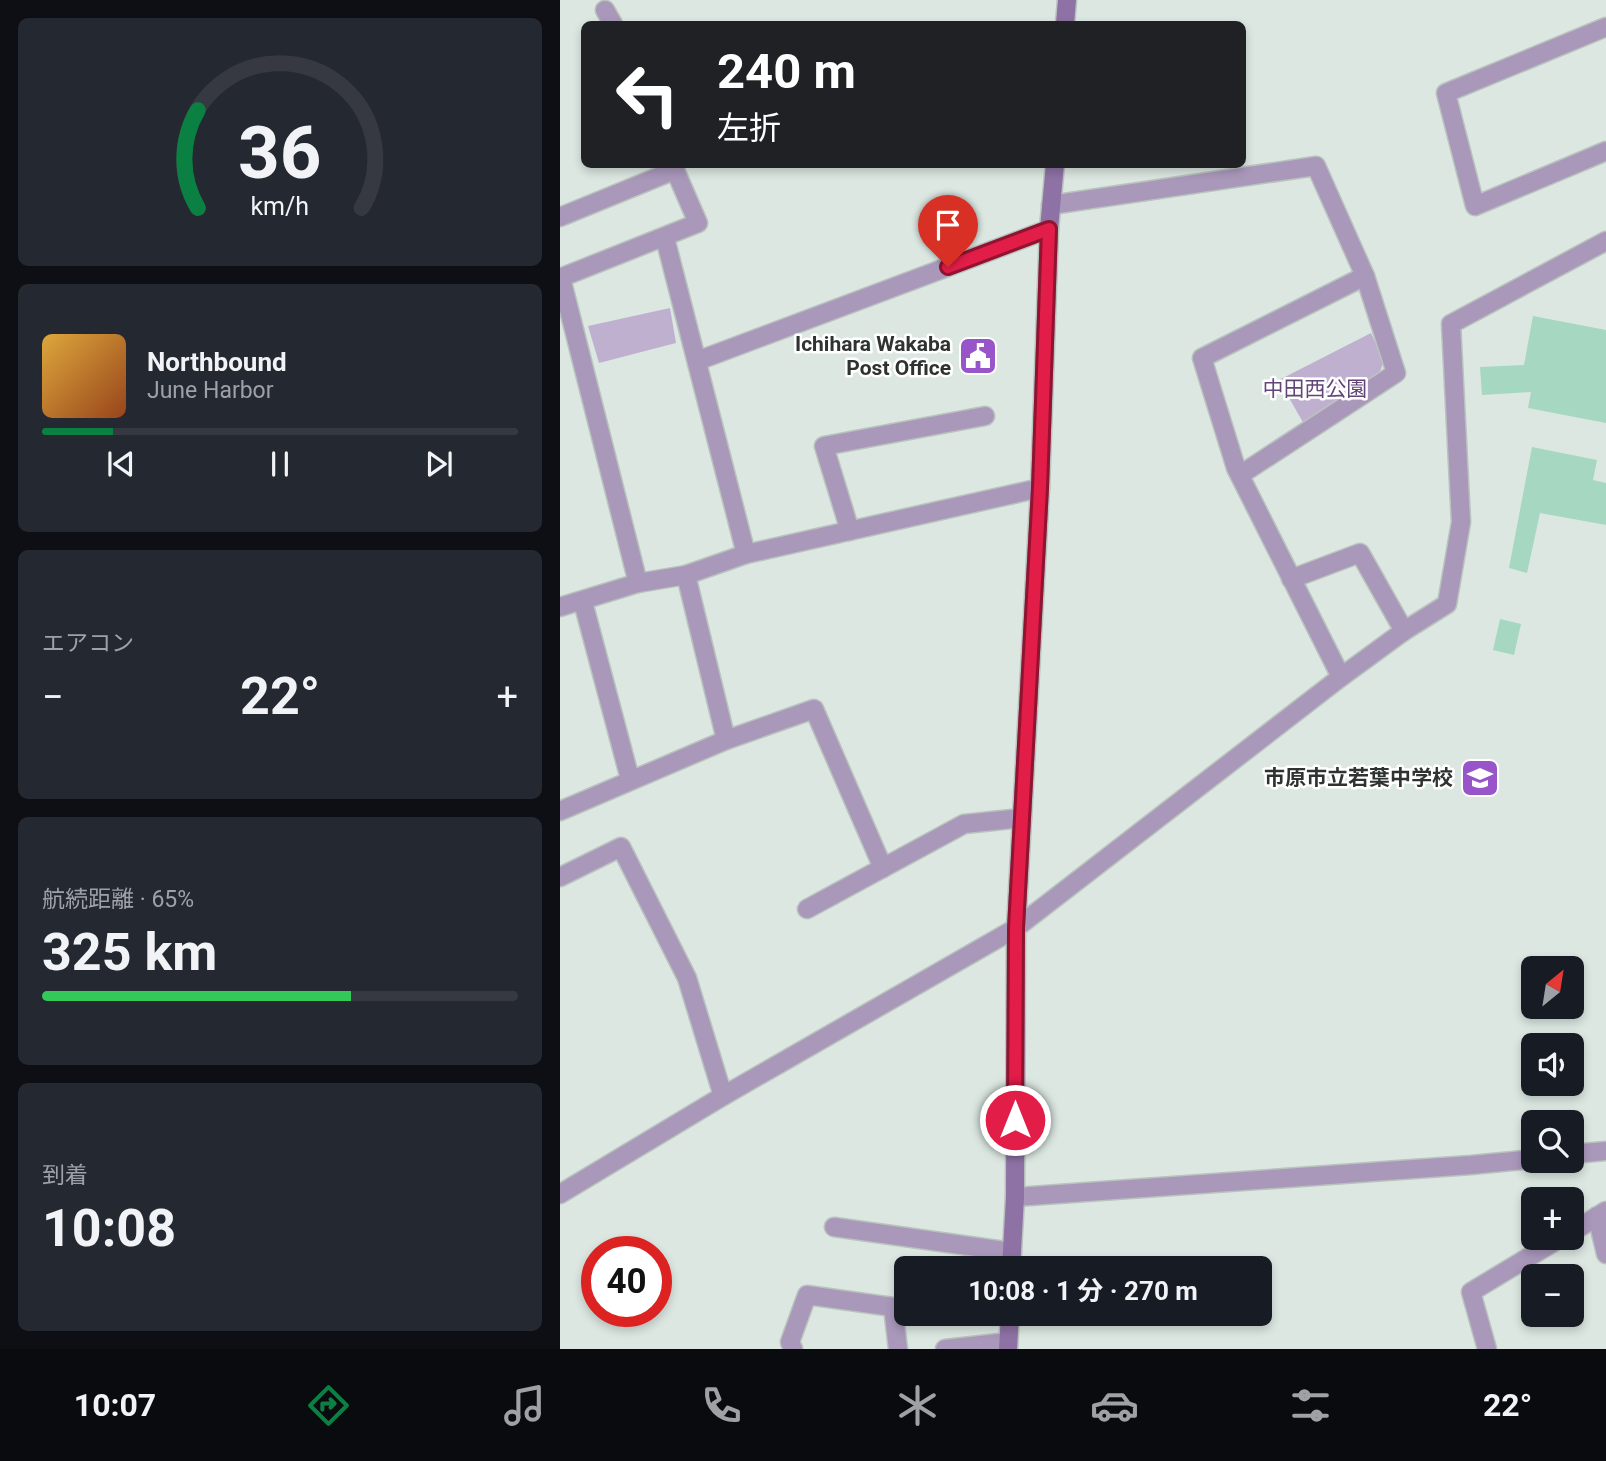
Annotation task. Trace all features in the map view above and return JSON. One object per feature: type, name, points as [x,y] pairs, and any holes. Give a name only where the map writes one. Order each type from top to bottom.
[{"type":"street","points":[[1065,21],[1067,0]]},
{"type":"street","points":[[1606,27],[1446,93],[1475,206],[1606,150]]},
{"type":"street","points":[[1051,205],[1316,166],[1365,276],[1396,373],[1240,475]]},
{"type":"street","points":[[560,217],[674,168]]},
{"type":"street","points":[[638,583],[561,278],[698,223],[676,168]]},
{"type":"street","points":[[1012,1256],[1016,928],[1040,488],[1049,229],[1055,168]]},
{"type":"street","points":[[696,361],[1049,229]]},
{"type":"street","points":[[664,238],[746,554]]},
{"type":"street","points":[[560,1194],[723,1096],[1016,928],[1341,677],[1404,631],[1447,604],[1461,522],[1451,324],[1606,241]]},
{"type":"street","points":[[1341,677],[1240,475],[1202,359],[1365,276]]},
{"type":"street","points":[[850,531],[824,446],[985,416]]},
{"type":"street","points":[[560,607],[638,583],[686,575],[746,554],[1040,488]]},
{"type":"street","points":[[1291,579],[1360,553],[1404,631]]},
{"type":"street","points":[[686,575],[726,740]]},
{"type":"street","points":[[583,602],[630,779]]},
{"type":"street","points":[[560,811],[726,740],[814,709],[883,868]]},
{"type":"street","points":[[807,909],[964,824],[1022,818]]},
{"type":"street","points":[[560,877],[621,847],[687,978],[723,1096]]},
{"type":"street","points":[[1584,1153],[1606,1150]]},
{"type":"street","points":[[1015,1197],[1521,1160]]},
{"type":"street","points":[[1584,1225],[1602,1214],[1606,1254]]},
{"type":"street","points":[[835,1227],[986,1256]]},
{"type":"street","points":[[1487,1349],[1471,1292],[1540,1250]]},
{"type":"street","points":[[793,1349],[790,1342],[807,1295],[893,1307],[898,1349]]},
{"type":"street","points":[[945,1349],[1008,1345],[1009,1326]]},
{"type":"green space","points":[[670,308],[676,343],[599,363],[588,326]]},
{"type":"green space","name":"中田西公園","points":[[1371,333],[1384,361],[1379,374],[1305,426],[1279,380]]},
{"type":"building","points":[[1533,316],[1606,330],[1606,423],[1528,408],[1531,392],[1482,395],[1480,367],[1524,365]]},
{"type":"building","points":[[1532,447],[1597,460],[1593,480],[1606,483],[1606,525],[1540,513],[1527,573],[1509,568]]},
{"type":"building","points":[[1500,619],[1521,624],[1514,655],[1493,650]]},
{"type":"place","name":"Ichihara Wakaba Post Office","points":[[978,356]]},
{"type":"place","name":"市原市立若葉中学校","points":[[1480,778]]},
{"type":"route","points":[[948,267],[1049,229],[1040,488],[1016,928],[1015,1120]]}]
